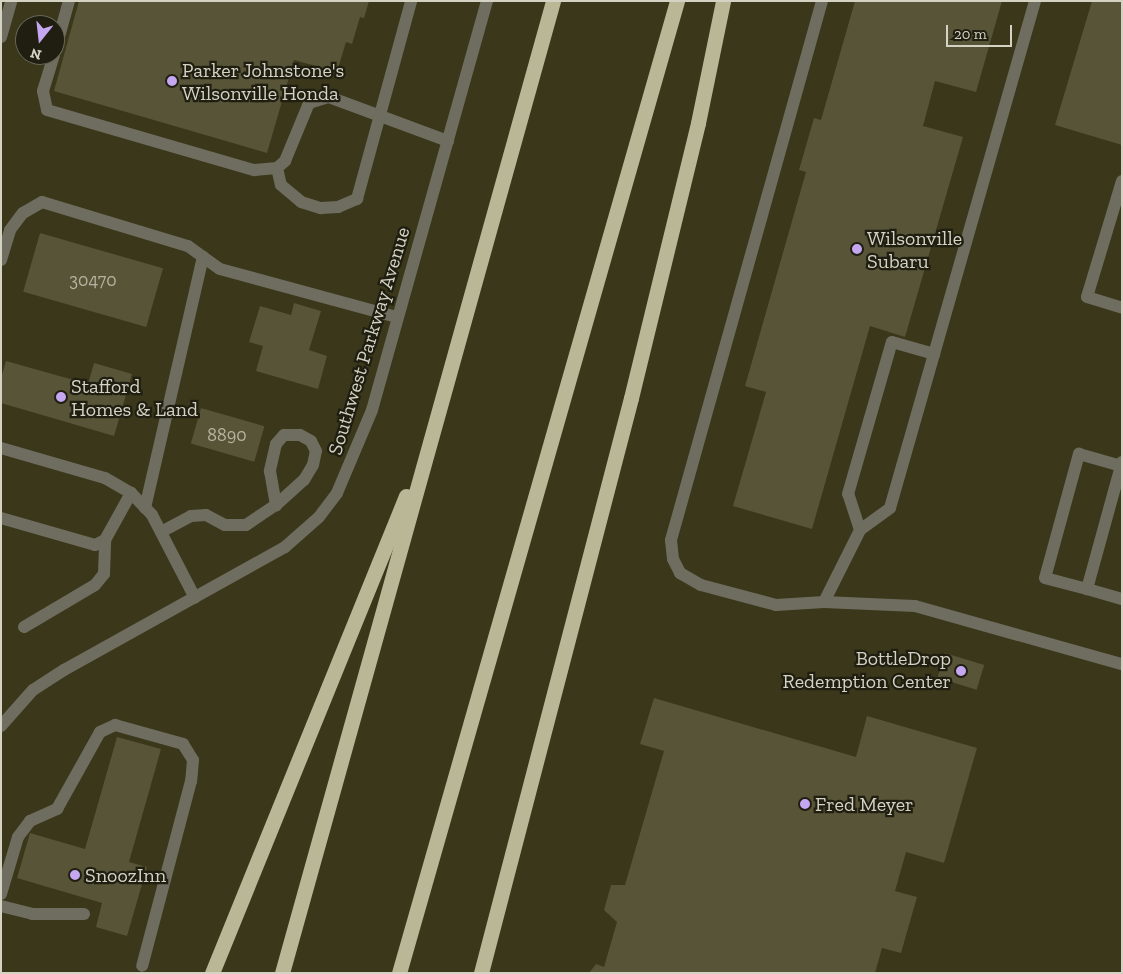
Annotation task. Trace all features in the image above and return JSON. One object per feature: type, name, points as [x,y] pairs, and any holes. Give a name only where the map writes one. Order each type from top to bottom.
[{"type":"highway","points":[[282,973],[553,1]]},
{"type":"highway","points":[[398,973],[677,1]]},
{"type":"highway","points":[[481,973],[631,398],[698,123],[723,1]]},
{"type":"highway","points":[[212,973],[269,827],[432,434]]},
{"type":"street","points":[[1,37],[11,1]]},
{"type":"street","points":[[65,15],[69,1]]},
{"type":"street","points":[[277,168],[281,185],[301,202],[321,208],[338,207],[358,199],[378,116],[411,1]]},
{"type":"street","name":"Southwest Parkway Avenue","points":[[1,726],[33,690],[64,670],[285,547],[328,507],[359,448],[488,1]]},
{"type":"street","points":[[822,1],[671,540],[673,559],[680,573],[701,585],[776,606],[824,602],[915,606],[1122,664]]},
{"type":"street","points":[[824,602],[860,530],[890,508],[1035,1]]},
{"type":"street","points":[[51,65],[43,91],[48,110],[254,170],[277,168],[285,161],[309,103],[330,97],[448,141]]},
{"type":"street","points":[[1122,181],[1087,297],[1122,308]]},
{"type":"street","points":[[1,260],[10,230],[23,213],[42,202],[188,246],[220,269],[397,317]]},
{"type":"street","points":[[145,508],[203,258]]},
{"type":"street","points":[[860,530],[848,494],[892,342],[934,354]]},
{"type":"street","points":[[161,532],[191,516],[206,515],[225,525],[246,525],[276,505],[304,480],[313,465],[316,451],[311,441],[300,436],[284,435],[276,444],[270,471],[276,505]]},
{"type":"street","points":[[1,448],[105,478],[131,493],[145,508],[161,532],[195,598]]},
{"type":"street","points":[[1087,589],[1121,464],[1079,454],[1045,578],[1122,599]]},
{"type":"street","points":[[24,627],[95,586],[104,574],[105,540],[131,493]]},
{"type":"street","points":[[1,518],[95,545],[105,540]]},
{"type":"street","points":[[1,894],[18,837],[30,821],[57,809],[100,732],[115,725],[183,744],[193,760],[191,781],[142,966]]},
{"type":"street","points":[[1,906],[32,914],[84,914]]},
{"type":"building","name":"Parker Johnstone's Wilsonville Honda","points":[[79,1],[369,1],[364,18],[360,17],[352,44],[346,42],[337,72],[294,60],[267,153],[54,91],[61,65],[65,65],[65,51]]},
{"type":"building","name":"Wilsonville Subaru","points":[[855,1],[1002,1],[976,92],[935,81],[923,126],[963,137],[905,337],[870,326],[812,529],[733,506],[766,392],[745,386],[806,172],[799,170],[814,118],[821,120]]},
{"type":"building","points":[[1092,1],[1122,1],[1122,145],[1055,125]]},
{"type":"building","points":[[40,233],[163,268],[146,327],[23,292]]},
{"type":"building","points":[[294,303],[321,311],[309,350],[327,356],[318,389],[256,371],[263,346],[249,342],[260,306],[291,315]]},
{"type":"building","points":[[6,361],[88,384],[94,363],[132,374],[114,436],[1,403],[1,378]]},
{"type":"building","points":[[201,408],[264,426],[254,462],[191,444]]},
{"type":"building","name":"BottleDrop Redemption Center","points":[[945,653],[984,665],[977,690],[937,678]]},
{"type":"building","name":"Fred Meyer","points":[[654,698],[856,757],[867,716],[977,748],[944,863],[906,852],[895,891],[917,897],[901,953],[882,948],[875,973],[589,973],[596,964],[604,967],[617,922],[604,910],[611,885],[625,885],[664,751],[640,744]]},
{"type":"building","points":[[117,737],[161,749],[129,862],[147,867],[127,936],[96,927],[102,903],[17,878],[30,833],[85,849]]},
{"type":"place","name":"Parker Johnstone's Wilsonville Honda","points":[[172,81]]},
{"type":"place","name":"Wilsonville Subaru","points":[[857,249]]},
{"type":"place","name":"Stafford Homes & Land","points":[[61,397]]},
{"type":"place","name":"BottleDrop Redemption Center","points":[[961,671]]},
{"type":"place","name":"Fred Meyer","points":[[805,804]]},
{"type":"place","name":"SnoozInn","points":[[75,875]]}]
